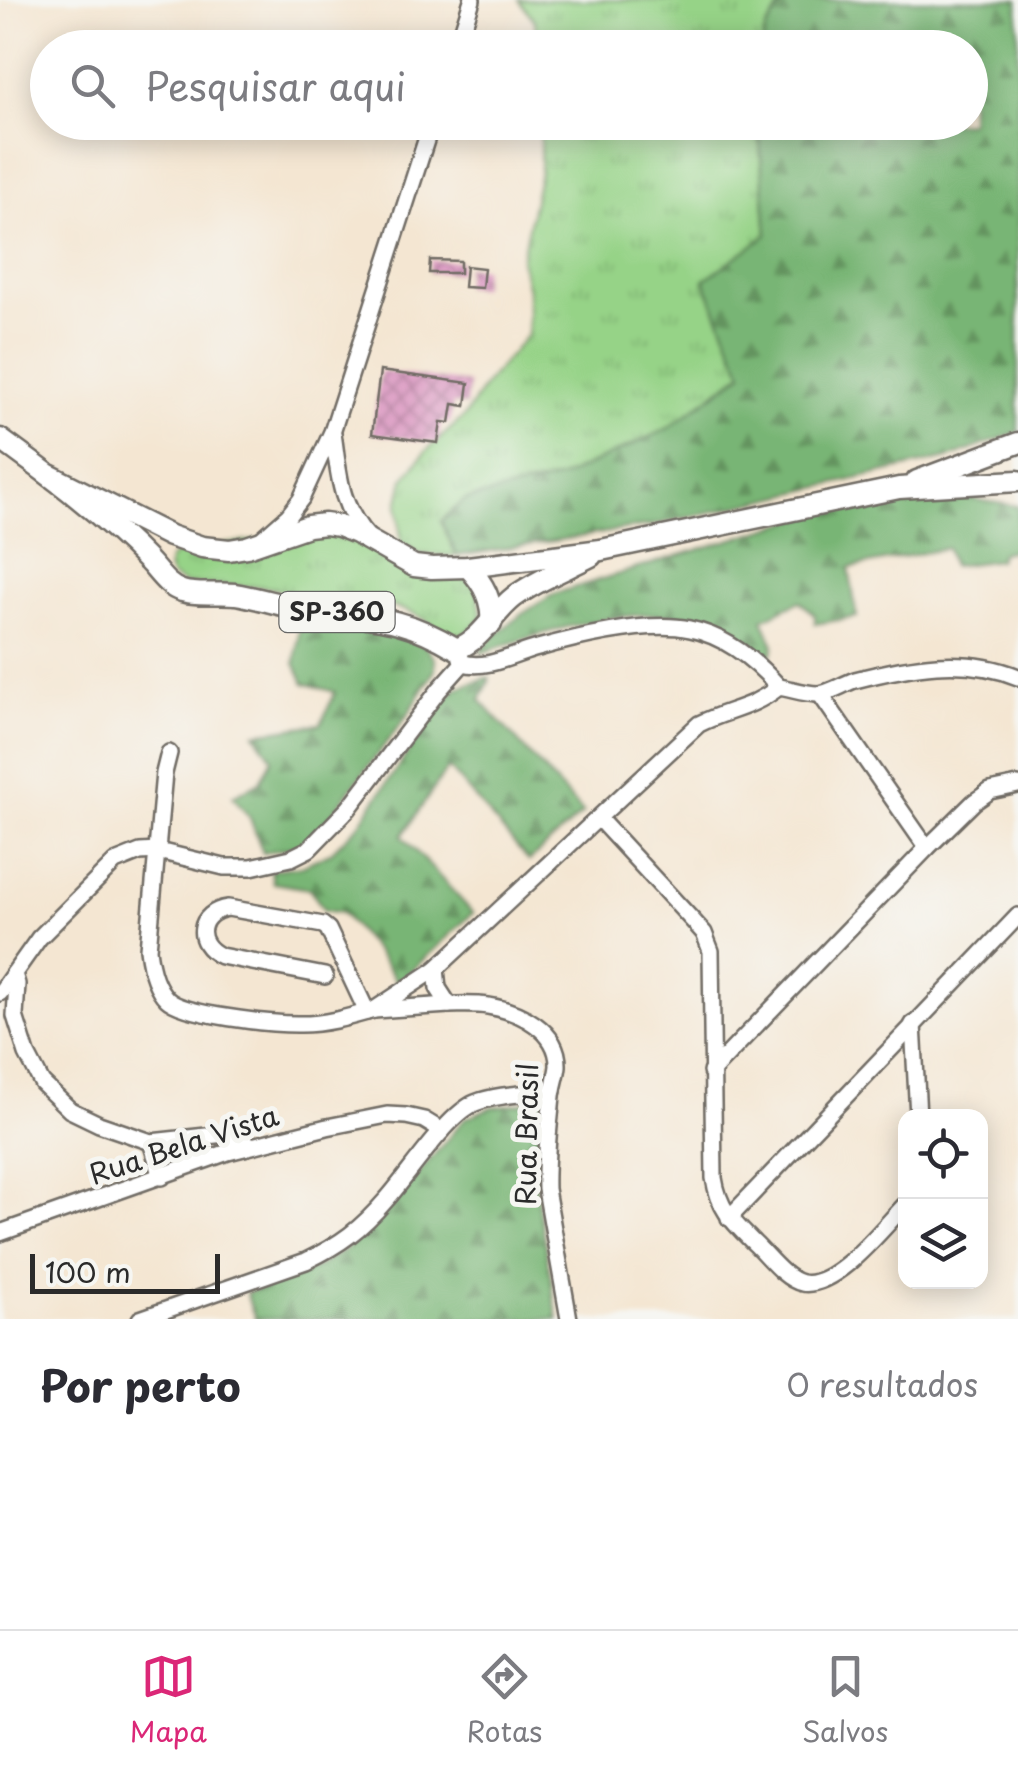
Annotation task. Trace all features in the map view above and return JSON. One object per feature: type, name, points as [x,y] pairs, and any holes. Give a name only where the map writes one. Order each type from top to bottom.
[{"type":"main road","name":"SP-360","points":[[0,439],[51,476],[182,592],[235,594],[308,610],[376,616],[423,630],[460,656],[511,599],[601,550]]},
{"type":"main road","name":"SP-360","points":[[899,488],[1018,442]]},
{"type":"main road","name":"SP-360","points":[[51,476],[184,541],[216,550],[251,546],[325,524],[339,526],[414,566],[468,567],[601,550],[899,488],[1018,481]]},
{"type":"main road","points":[[171,586],[162,562],[174,544],[184,541]]},
{"type":"main road","points":[[468,567],[488,596],[490,624]]},
{"type":"street","points":[[463,30],[472,0]]},
{"type":"street","points":[[251,546],[274,529],[301,500],[332,432],[426,140]]},
{"type":"street","points":[[332,432],[346,507],[374,543]]},
{"type":"street","points":[[0,993],[39,938],[115,862],[140,852],[158,852],[224,867],[250,868],[291,858],[309,849],[350,808],[460,656],[474,666],[485,665],[535,648],[614,631],[666,627],[689,628],[712,636],[760,666],[779,687],[820,694],[850,681],[920,666],[981,667],[1018,677]]},
{"type":"street","points":[[170,753],[164,773],[148,949],[150,966],[166,998],[194,1012],[298,1024],[320,1022],[371,1011],[436,969],[700,724],[751,706],[779,687]]},
{"type":"street","points":[[820,694],[927,848]]},
{"type":"street","points":[[711,1072],[974,802],[990,792],[1018,785]]},
{"type":"street","points":[[599,819],[704,934],[711,951],[714,1178],[717,1198],[729,1218],[786,1274],[802,1283],[838,1273],[898,1212]]},
{"type":"street","points":[[324,976],[220,956],[207,948],[204,924],[213,912],[228,908],[323,925],[371,1011]]},
{"type":"street","points":[[729,1218],[1018,916]]},
{"type":"street","points":[[436,969],[438,988],[449,1005]]},
{"type":"street","points":[[14,974],[16,984],[7,1016],[42,1083],[70,1110],[151,1142],[225,1134],[251,1145]]},
{"type":"street","name":"Rua Brasil","points":[[371,1011],[488,1006],[512,1012],[545,1032],[558,1064],[546,1189],[570,1319]]},
{"type":"street","points":[[913,1024],[918,1109]]},
{"type":"street","points":[[140,1319],[306,1261],[341,1242],[353,1235],[442,1131],[470,1106],[553,1092]]},
{"type":"street","name":"Rua Bela Vista","points":[[0,1233],[251,1145],[387,1115],[424,1120],[442,1131]]},
{"type":"street","points":[[151,1142],[162,1176]]},
{"type":"green space","points":[[519,0],[829,0],[784,1],[766,30],[536,30],[535,21]]},
{"type":"green space","points":[[1018,0],[1018,432],[952,457],[654,525],[457,556],[441,521],[465,500],[561,478],[667,429],[743,373],[704,280],[767,235],[760,140],[988,140],[988,30],[766,30],[784,1]]},
{"type":"green space","points":[[541,140],[760,140],[767,236],[704,281],[743,372],[667,429],[561,478],[465,500],[441,521],[457,556],[421,554],[401,543],[398,505],[404,479],[426,451],[465,416],[484,386],[528,334],[528,290],[521,260],[540,172]]},
{"type":"green space","points":[[899,488],[1018,506],[1018,549],[1001,553],[998,560],[952,566],[947,548],[849,568],[857,617],[815,624],[815,615],[800,601],[763,619],[774,645],[771,656],[711,623],[676,615],[590,622],[481,653],[507,626],[557,593]]},
{"type":"green space","points":[[331,532],[467,579],[477,587],[482,618],[466,633],[455,635],[405,610],[378,603],[311,597],[266,587],[184,584],[171,576],[168,568],[169,560],[181,549]]},
{"type":"green space","points":[[300,625],[391,633],[416,640],[435,659],[435,670],[407,716],[315,836],[303,845],[263,853],[250,818],[233,796],[260,782],[272,758],[255,733],[321,724],[335,692],[304,683],[295,663]]},
{"type":"green space","points":[[489,677],[480,700],[583,813],[529,861],[448,767],[402,836],[473,913],[398,983],[342,913],[324,910],[310,889],[273,883],[271,870],[302,866],[330,853],[358,826],[441,704],[457,688]]},
{"type":"green space","points":[[543,1100],[537,1199],[558,1319],[255,1319],[246,1293],[318,1267],[353,1244],[382,1217],[465,1118],[492,1107]]},
{"type":"building","points":[[430,260],[460,261],[460,273],[429,273]]},
{"type":"building","points":[[466,266],[484,268],[482,288],[464,287]]},
{"type":"building","points":[[380,371],[469,383],[466,406],[453,404],[450,423],[441,422],[438,443],[372,434]]}]
